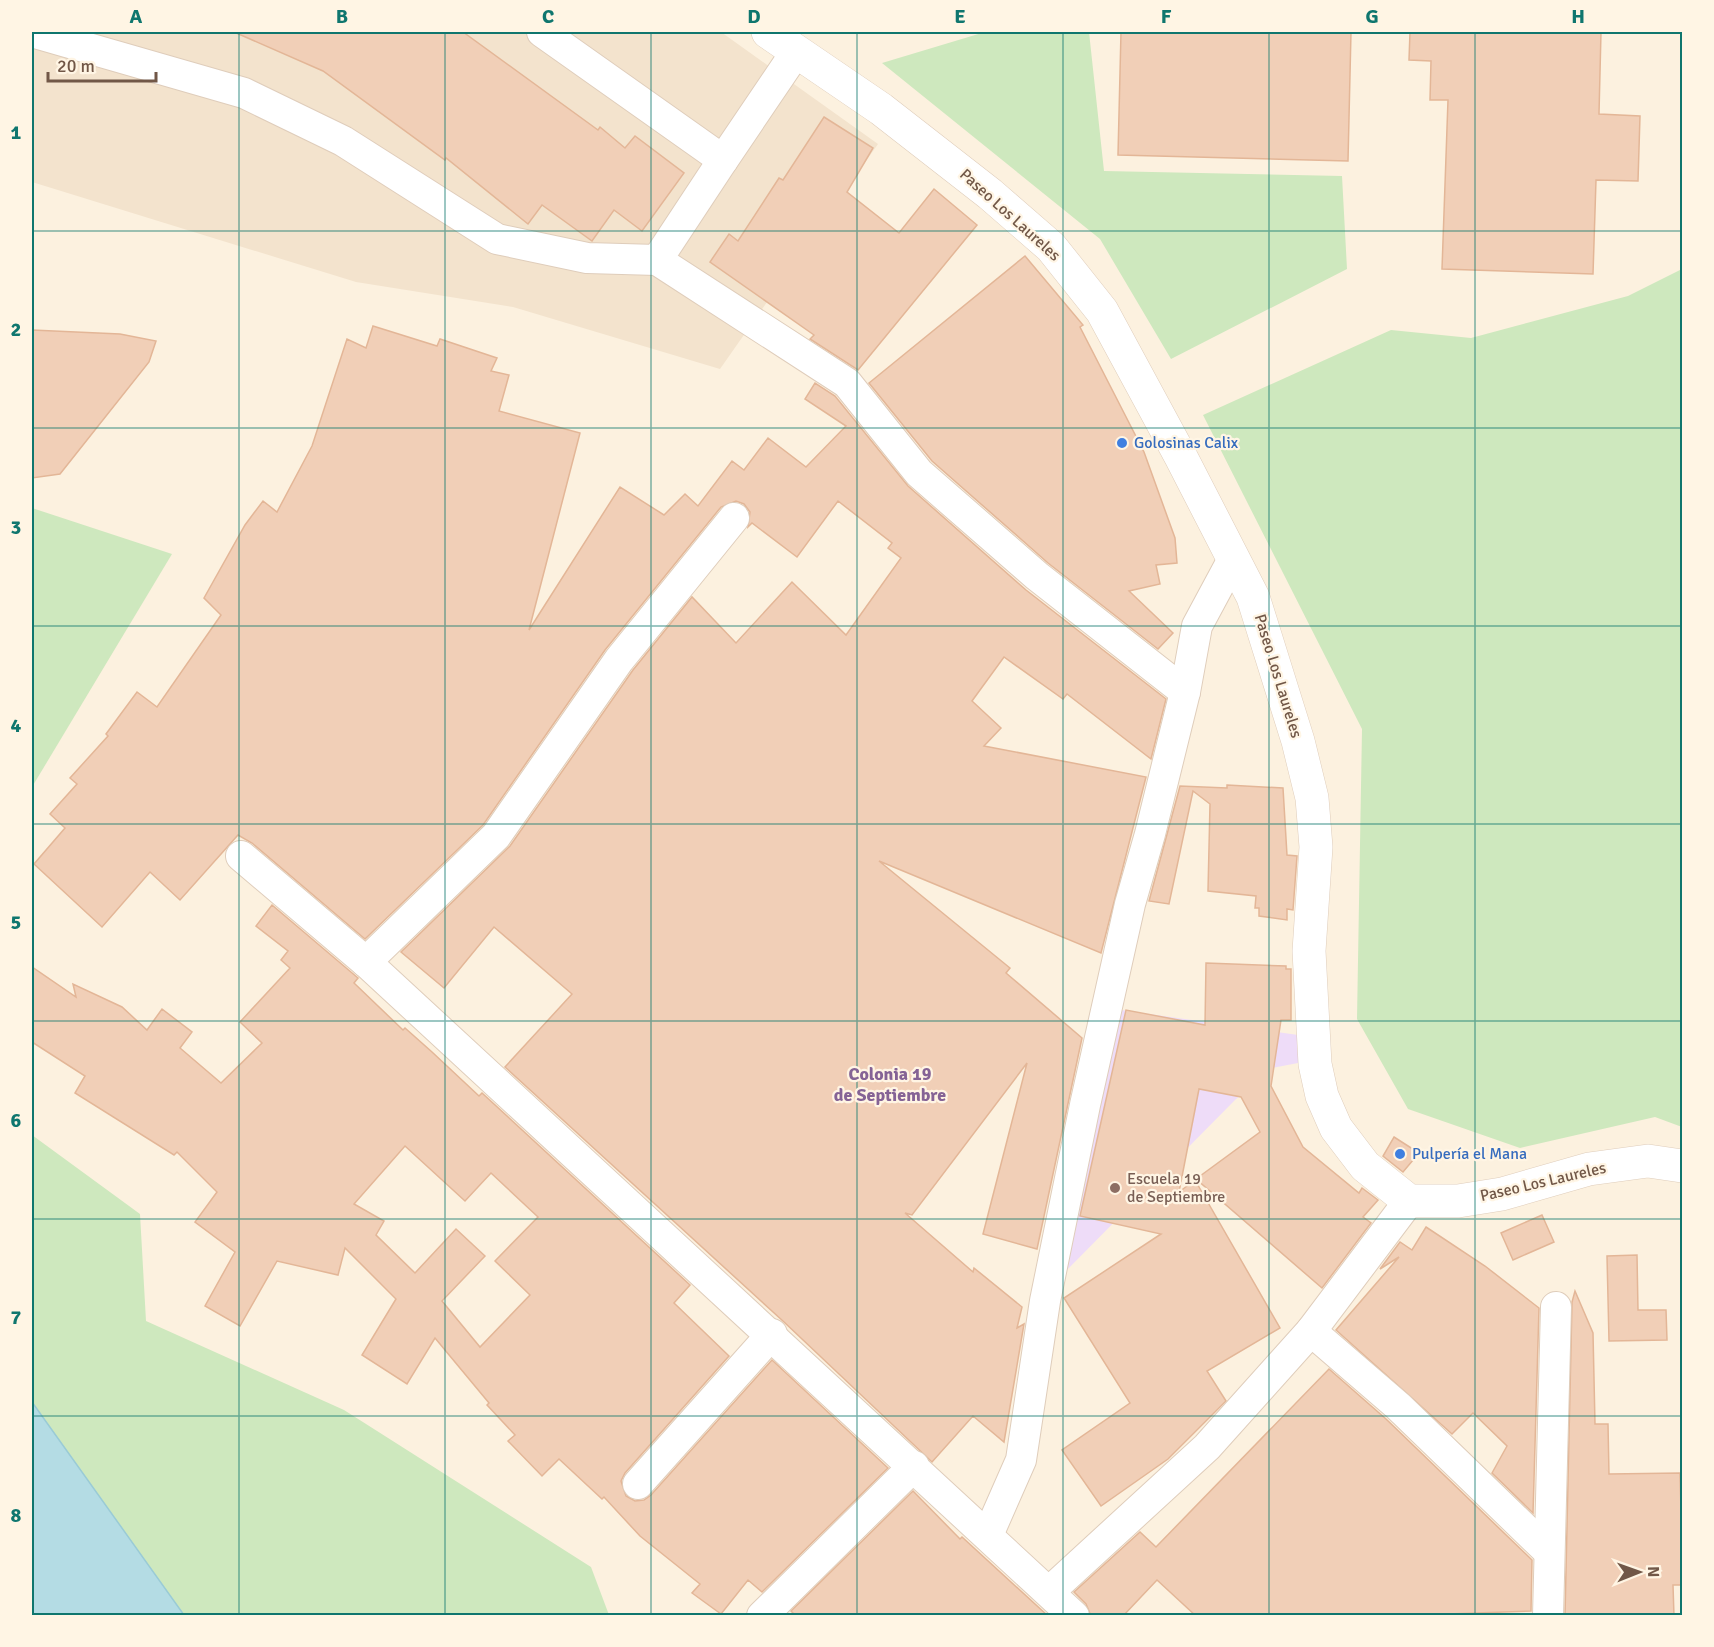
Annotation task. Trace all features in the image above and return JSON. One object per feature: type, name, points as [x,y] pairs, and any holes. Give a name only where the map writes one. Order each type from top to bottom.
[{"type":"street","points":[[32,32],[244,93],[343,141],[497,239],[587,258],[657,260],[847,383],[919,473],[1037,576],[1185,692]]},
{"type":"street","points":[[542,32],[723,160]]},
{"type":"street","name":"Paseo Los Laureles","points":[[768,32],[881,109],[990,194],[1051,247],[1102,311],[1233,559],[1253,597],[1277,667],[1312,798],[1315,868],[1309,951],[1315,1064],[1322,1096],[1336,1128],[1365,1166],[1408,1201],[1458,1201],[1502,1194],[1589,1169],[1648,1161],[1680,1172]]},
{"type":"street","points":[[657,260],[796,52]]},
{"type":"street","points":[[366,962],[496,836],[619,660],[734,518]]},
{"type":"street","points":[[988,1535],[1021,1460],[1045,1300],[1085,1105],[1130,904],[1185,692],[1197,626],[1233,559]]},
{"type":"street","points":[[242,856],[366,962],[772,1334],[1074,1616]]},
{"type":"street","points":[[1049,1593],[1207,1447],[1311,1331],[1408,1201]]},
{"type":"street","points":[[1548,1616],[1556,1307]]},
{"type":"street","points":[[1311,1331],[1398,1406],[1550,1552]]},
{"type":"street","points":[[638,1484],[772,1334]]},
{"type":"street","points":[[762,1616],[914,1466]]},
{"type":"shaded area","points":[[32,32],[721,32],[878,144],[720,369],[513,307],[356,282],[32,182]]},
{"type":"shaded area","name":"Escuela 19 de Septiembre","points":[[1121,1010],[1298,1035],[1298,1063],[1272,1068],[1235,1100],[1061,1276]]},
{"type":"green space","points":[[985,32],[1089,32],[1104,171],[1342,176],[1347,269],[1171,359],[1100,239],[882,63]]},
{"type":"green space","points":[[1682,269],[1682,1127],[1655,1117],[1520,1148],[1408,1109],[1357,1019],[1362,729],[1203,415],[1391,330],[1471,338],[1628,296]]},
{"type":"green space","points":[[32,508],[172,554],[32,787]]},
{"type":"green space","points":[[32,1135],[140,1214],[146,1321],[344,1410],[591,1567],[609,1615],[143,1615],[32,1455]]},
{"type":"water","points":[[32,1402],[184,1615],[32,1615]]},
{"type":"building","points":[[234,32],[463,32],[598,130],[600,127],[625,148],[635,136],[684,173],[642,231],[614,210],[592,241],[542,205],[528,224],[446,158],[445,160],[323,71]]},
{"type":"building","points":[[1121,32],[1351,32],[1348,161],[1118,155]]},
{"type":"building","points":[[1410,32],[1601,32],[1599,114],[1640,116],[1638,181],[1596,180],[1593,274],[1442,269],[1448,100],[1430,100],[1431,61],[1409,60]]},
{"type":"building","points":[[824,117],[873,148],[847,192],[899,233],[934,189],[977,225],[858,370],[810,339],[814,335],[710,262],[729,234],[738,241],[779,178],[783,180]]},
{"type":"building","points":[[1025,256],[1083,325],[1080,327],[1144,452],[1175,538],[1177,563],[1156,565],[1160,584],[1129,591],[1173,633],[1158,649],[1048,563],[932,461],[869,383]]},
{"type":"building","points":[[373,326],[437,346],[440,339],[497,358],[491,371],[509,375],[499,411],[580,433],[529,630],[620,487],[664,515],[685,494],[698,506],[732,461],[744,470],[768,438],[806,467],[846,426],[805,399],[815,383],[835,396],[908,486],[1026,590],[1166,699],[1151,759],[1067,694],[1063,699],[1004,657],[972,701],[1001,728],[984,746],[1146,777],[1101,953],[879,861],[1010,968],[1006,973],[1082,1038],[1037,1249],[983,1234],[1027,1063],[912,1215],[905,1213],[973,1272],[974,1268],[1022,1307],[1017,1328],[1024,1324],[1004,1442],[973,1416],[932,1462],[784,1322],[505,1067],[572,994],[494,927],[444,988],[401,952],[510,846],[633,670],[692,597],[736,643],[792,582],[846,635],[901,558],[888,548],[892,543],[838,501],[797,557],[752,523],[748,527],[750,512],[744,504],[736,501],[721,507],[605,650],[483,825],[365,939],[252,843],[238,835],[180,900],[150,872],[102,927],[34,864],[65,828],[50,814],[77,784],[70,778],[108,736],[106,734],[137,692],[157,707],[221,615],[204,598],[245,525],[263,501],[277,512],[312,446],[347,339],[366,348]]},
{"type":"building","points":[[32,330],[120,334],[156,341],[149,362],[60,474],[32,478]]},
{"type":"building","points":[[1227,785],[1283,788],[1287,855],[1297,856],[1293,910],[1287,909],[1287,920],[1259,916],[1259,908],[1255,908],[1256,896],[1208,891],[1210,804],[1193,791],[1169,904],[1149,901],[1180,786],[1227,788]]},
{"type":"building","points":[[272,905],[358,978],[354,983],[403,1030],[405,1028],[479,1096],[482,1093],[690,1285],[674,1303],[729,1356],[625,1473],[621,1481],[626,1496],[635,1501],[644,1500],[651,1495],[772,1360],[888,1468],[762,1592],[748,1580],[721,1614],[692,1593],[700,1584],[640,1536],[604,1497],[602,1499],[559,1459],[542,1476],[508,1441],[515,1435],[487,1405],[489,1403],[435,1338],[407,1384],[362,1355],[396,1299],[345,1248],[338,1275],[277,1261],[240,1326],[205,1306],[235,1252],[195,1222],[217,1192],[177,1152],[174,1155],[75,1093],[85,1076],[32,1042],[32,967],[76,997],[73,984],[122,1007],[147,1030],[162,1009],[192,1032],[180,1048],[221,1083],[262,1043],[240,1022],[290,968],[281,960],[288,951],[256,926]],"holes":[[[405,1146],[465,1201],[491,1173],[538,1217],[495,1261],[530,1295],[480,1347],[442,1301],[485,1256],[456,1229],[415,1273],[376,1235],[384,1221],[354,1204]]]},
{"type":"building","points":[[1206,963],[1286,966],[1286,969],[1291,969],[1291,1020],[1281,1020],[1271,1086],[1303,1147],[1359,1193],[1362,1188],[1378,1200],[1363,1217],[1371,1223],[1322,1288],[1196,1179],[1260,1132],[1241,1097],[1199,1089],[1179,1192],[1195,1180],[1280,1328],[1207,1371],[1226,1401],[1168,1459],[1101,1506],[1062,1450],[1130,1403],[1064,1298],[1161,1234],[1080,1216],[1126,1010],[1205,1025]]},
{"type":"building","name":"Pulpería el Mana","points":[[1394,1137],[1419,1153],[1403,1172],[1383,1156]]},
{"type":"building","points":[[1542,1215],[1554,1242],[1513,1260],[1501,1233]]},
{"type":"building","points":[[1426,1227],[1485,1266],[1539,1308],[1533,1513],[1492,1473],[1507,1446],[1473,1413],[1452,1434],[1336,1330],[1399,1257],[1380,1269],[1400,1242],[1412,1250]]},
{"type":"building","points":[[1637,1255],[1638,1310],[1666,1310],[1667,1340],[1609,1341],[1607,1256]]},
{"type":"building","points":[[1575,1291],[1593,1333],[1595,1424],[1608,1424],[1609,1474],[1680,1473],[1683,1585],[1673,1585],[1674,1616],[1565,1616],[1572,1302]]},
{"type":"building","points":[[1329,1369],[1386,1419],[1532,1560],[1531,1611],[1391,1616],[1196,1616],[1157,1580],[1123,1616],[1091,1616],[1086,1604],[1074,1592],[1140,1532],[1156,1547]]},
{"type":"building","points":[[913,1491],[960,1539],[962,1537],[1048,1616],[796,1616],[791,1611]]},
{"type":"place","name":"Golosinas Calix","points":[[1122,443]]},
{"type":"place","name":"Pulpería el Mana","points":[[1400,1154]]},
{"type":"place","name":"Escuela 19 de Septiembre","points":[[1115,1188]]},
{"type":"district","name":"Colonia 19 de Septiembre","points":[[890,1084]]}]
